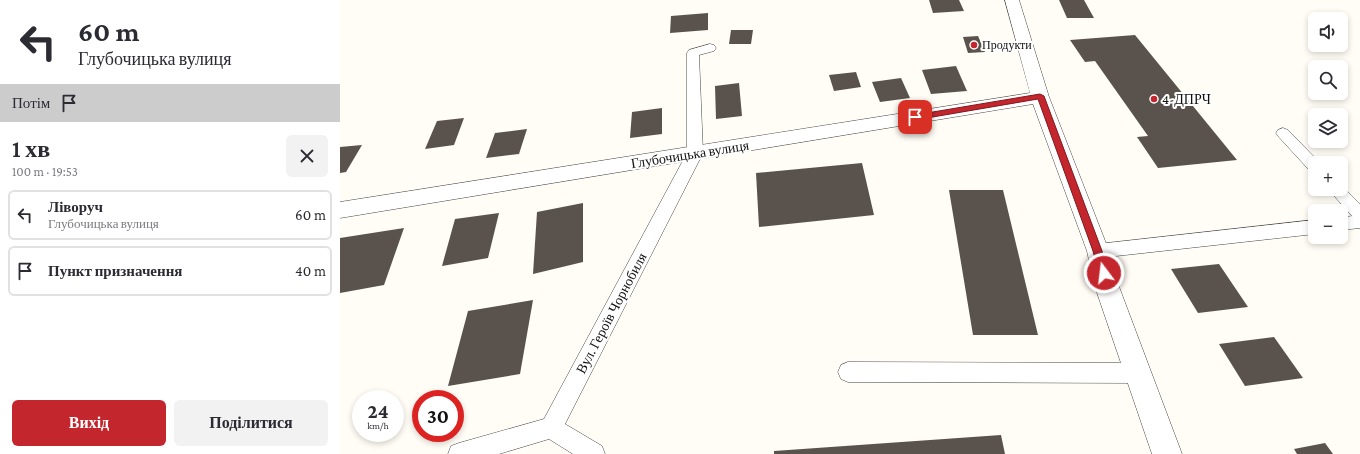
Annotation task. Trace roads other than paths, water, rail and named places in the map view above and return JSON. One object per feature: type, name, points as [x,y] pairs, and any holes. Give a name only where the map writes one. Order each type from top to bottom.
[{"type":"street","points":[[1012,0],[1040,96],[1098,251],[1106,284],[1167,454]]},
{"type":"street","name":"Глубочицька вулиця","points":[[340,210],[1040,96]]},
{"type":"lane","points":[[695,153],[693,53],[710,48]]},
{"type":"lane","points":[[1283,133],[1308,160]]},
{"type":"lane","name":"Вул. Героїв Чорнобиля","points":[[551,428],[695,153]]},
{"type":"lane","points":[[1343,196],[1360,214]]},
{"type":"lane","points":[[1348,223],[1360,222]]},
{"type":"lane","points":[[1098,251],[1308,228]]},
{"type":"lane","points":[[848,372],[1138,373]]},
{"type":"lane","points":[[458,454],[551,428],[594,454]]},
{"type":"place","name":"Продукти","points":[[974,45]]},
{"type":"place","name":"4-ДПРЧ","points":[[1154,99]]}]
